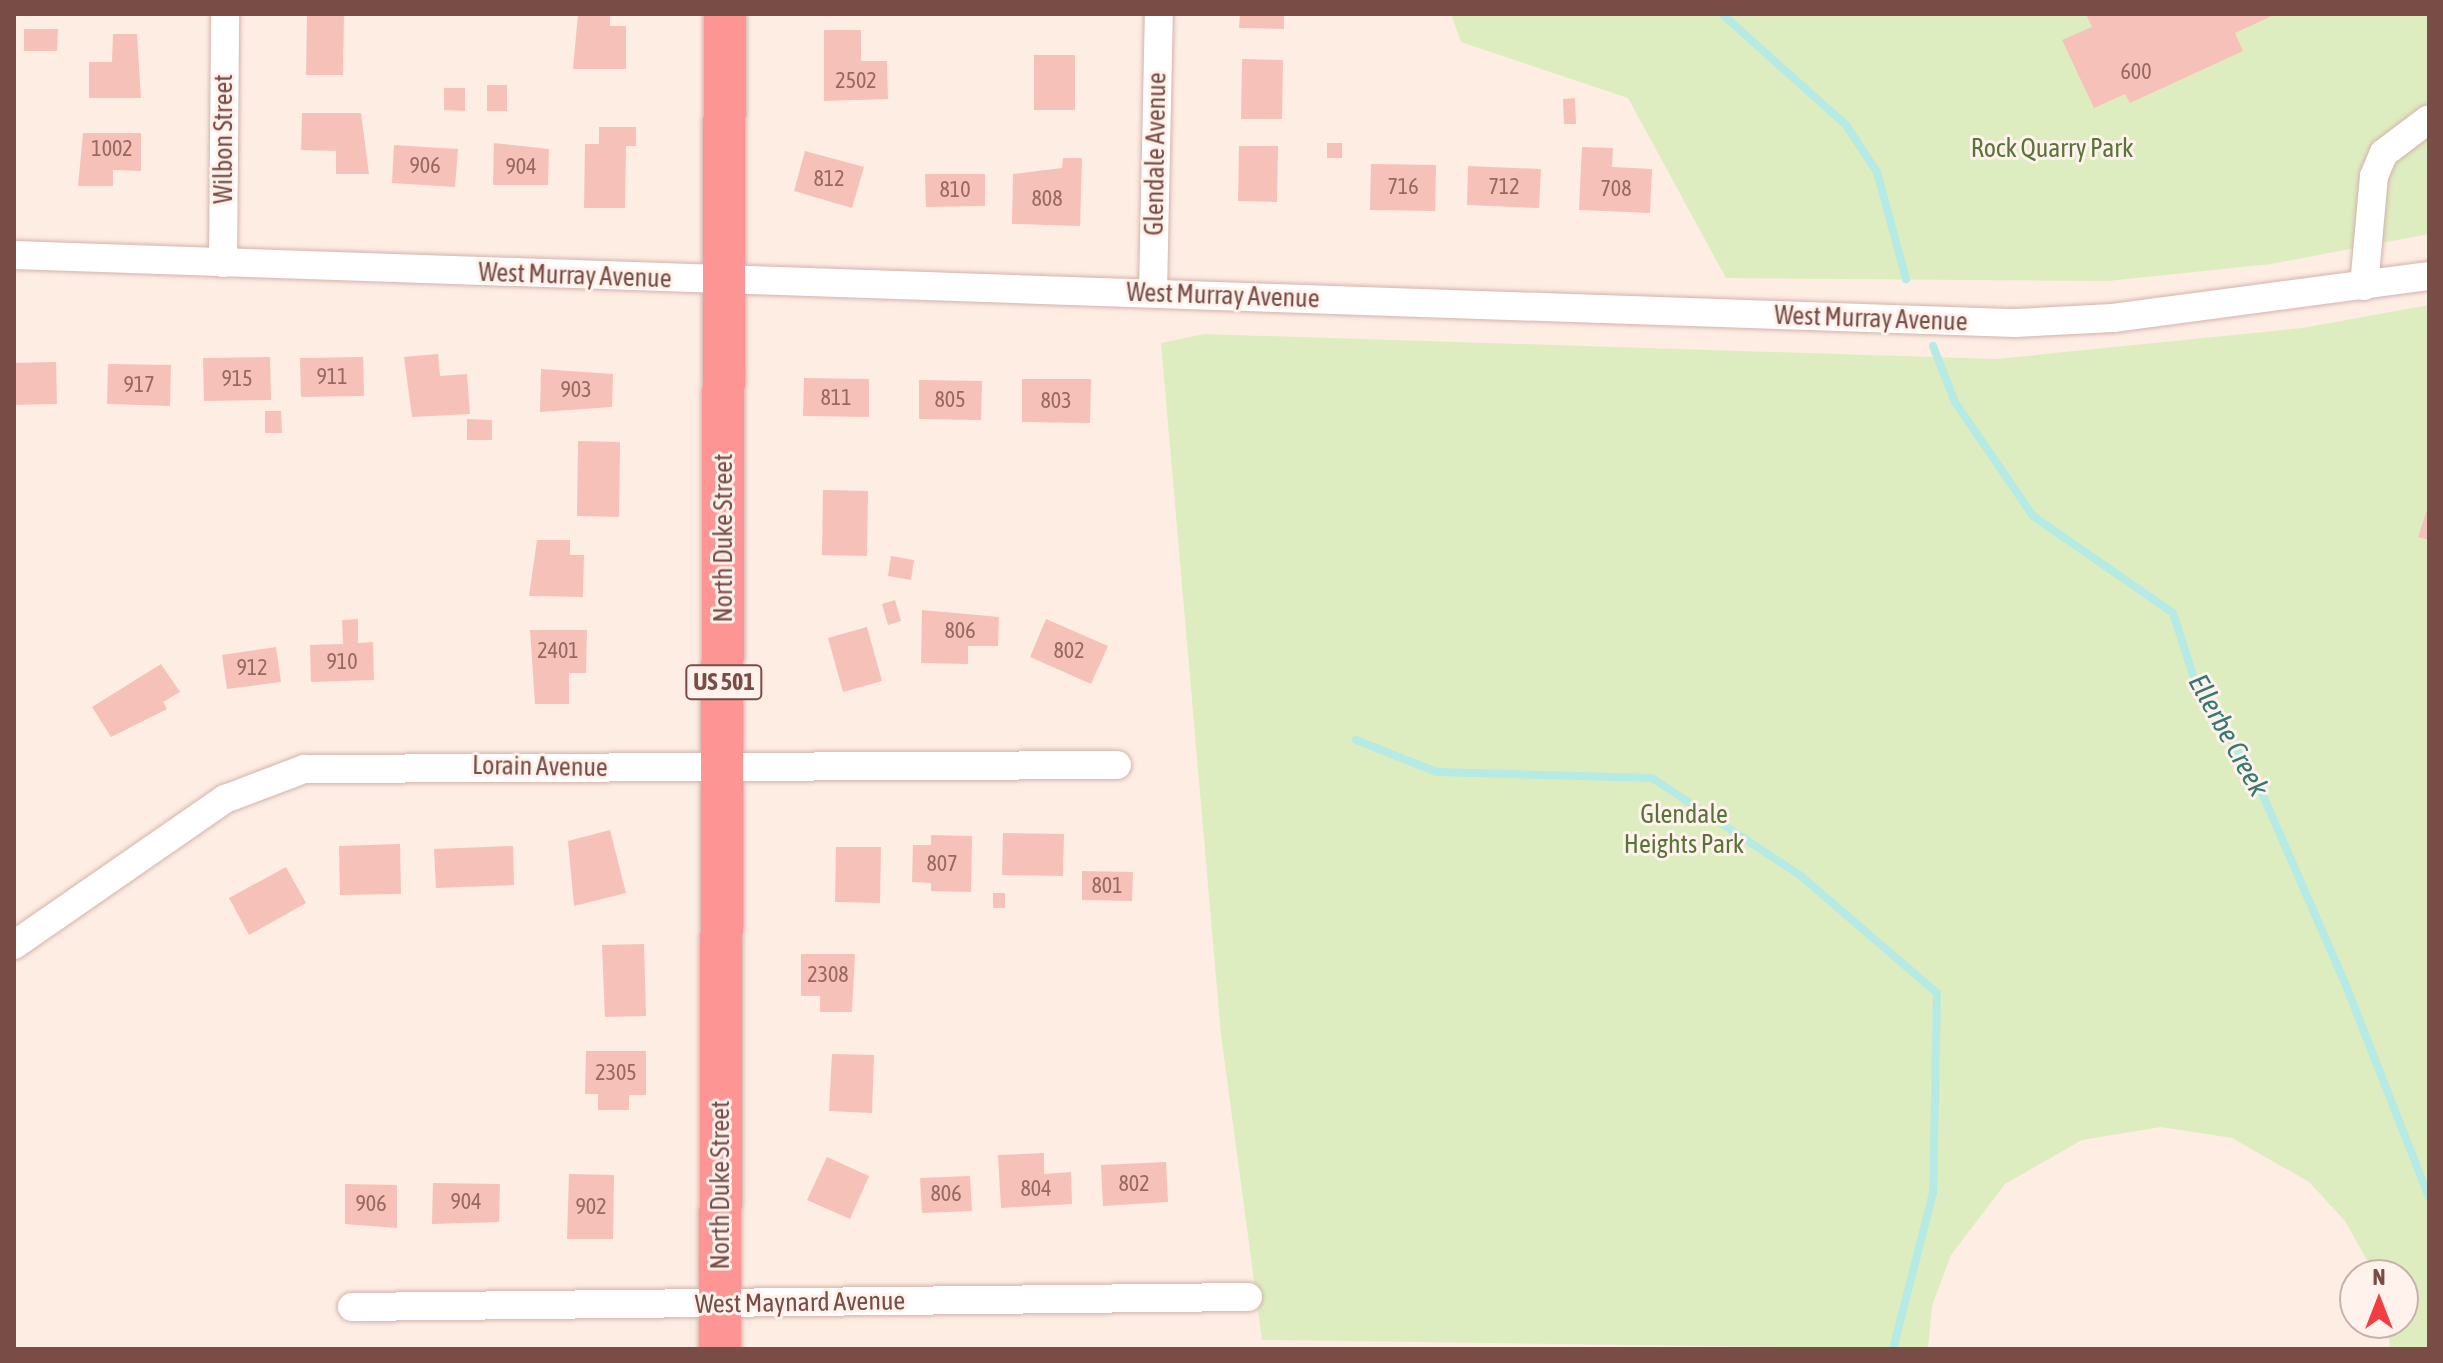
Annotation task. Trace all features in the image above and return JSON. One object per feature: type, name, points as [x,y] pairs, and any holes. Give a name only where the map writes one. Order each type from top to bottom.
[{"type":"highway","name":"North Duke Street","points":[[720,1349],[725,14]]},
{"type":"street","name":"Wilbon Street","points":[[223,263],[225,14]]},
{"type":"street","name":"Glendale Avenue","points":[[1153,293],[1159,14]]},
{"type":"street","points":[[2364,286],[2374,176],[2384,153],[2429,119]]},
{"type":"street","name":"West Murray Avenue","points":[[14,255],[725,282],[1153,293],[2015,323],[2364,286],[2429,276]]},
{"type":"street","name":"Lorain Avenue","points":[[14,945],[225,799],[282,773],[358,764],[724,770],[1117,765]]},
{"type":"street","name":"West Maynard Avenue","points":[[352,1307],[1248,1297]]},
{"type":"green space","name":"Rock Quarry Park","points":[[1451,14],[2429,14],[2429,234],[2271,264],[2108,281],[1726,278],[1628,98],[1461,42]]},
{"type":"green space","name":"Glendale Heights Park","points":[[2429,305],[2429,1349],[2390,1349],[2389,1339],[2419,1339],[2419,1259],[2366,1259],[2345,1221],[2309,1182],[2232,1138],[2161,1127],[2082,1140],[2005,1184],[1951,1255],[1932,1306],[1928,1349],[1262,1340],[1221,1035],[1161,343],[1204,334],[1996,359],[2302,328]]},
{"type":"building","points":[[307,14],[344,14],[343,75],[306,75]]},
{"type":"building","points":[[578,14],[610,14],[610,26],[626,26],[626,69],[573,69]]},
{"type":"building","points":[[1240,14],[1284,14],[1284,29],[1239,28]]},
{"type":"building","points":[[2086,14],[2276,14],[2235,33],[2243,51],[2130,103],[2125,94],[2094,108],[2062,40],[2092,27]]},
{"type":"building","points":[[24,29],[58,29],[57,51],[24,51]]},
{"type":"building","points":[[824,30],[861,30],[861,61],[887,61],[888,99],[824,101]]},
{"type":"building","points":[[113,34],[137,34],[141,98],[89,98],[89,62],[112,62]]},
{"type":"building","points":[[1034,55],[1075,55],[1075,110],[1034,110]]},
{"type":"building","points":[[1242,59],[1283,60],[1282,119],[1241,119]]},
{"type":"building","points":[[487,85],[507,85],[507,111],[487,111]]},
{"type":"building","points":[[444,88],[465,88],[465,111],[444,110]]},
{"type":"building","points":[[1575,98],[1576,124],[1564,124],[1563,99]]},
{"type":"building","points":[[302,113],[361,113],[369,174],[336,174],[336,151],[301,150]]},
{"type":"building","points":[[599,127],[636,127],[636,146],[626,146],[625,208],[584,208],[585,144],[599,144]]},
{"type":"building","points":[[83,133],[141,133],[141,171],[113,170],[113,186],[78,186]]},
{"type":"building","points":[[494,143],[549,149],[548,185],[493,185]]},
{"type":"building","points":[[1327,143],[1342,143],[1342,158],[1327,158]]},
{"type":"building","points":[[394,145],[458,149],[455,187],[392,183]]},
{"type":"building","points":[[1239,146],[1278,146],[1277,202],[1238,201]]},
{"type":"building","points":[[1582,147],[1613,148],[1612,167],[1652,169],[1650,213],[1579,210]]},
{"type":"building","points":[[805,151],[864,167],[852,208],[794,191]]},
{"type":"building","points":[[1063,158],[1082,158],[1080,226],[1012,224],[1013,174],[1062,168]]},
{"type":"building","points":[[1371,164],[1436,165],[1435,211],[1370,210]]},
{"type":"building","points":[[1468,166],[1541,169],[1539,208],[1467,205]]},
{"type":"building","points":[[925,174],[985,174],[985,206],[926,207]]},
{"type":"building","points":[[438,354],[440,376],[467,374],[470,414],[412,417],[404,357]]},
{"type":"building","points":[[270,357],[271,400],[204,401],[203,358]]},
{"type":"building","points":[[363,357],[364,396],[301,397],[300,358]]},
{"type":"building","points":[[56,362],[57,404],[14,405],[14,363]]},
{"type":"building","points":[[108,364],[171,365],[170,406],[107,404]]},
{"type":"building","points":[[541,369],[613,374],[612,407],[540,412]]},
{"type":"building","points":[[804,378],[869,379],[869,417],[803,416]]},
{"type":"building","points":[[1022,379],[1091,379],[1090,423],[1022,422]]},
{"type":"building","points":[[919,380],[982,381],[981,420],[919,419]]},
{"type":"building","points":[[265,411],[281,411],[282,433],[265,433]]},
{"type":"building","points":[[467,419],[492,420],[492,440],[467,440]]},
{"type":"building","points":[[578,441],[620,442],[619,517],[577,516]]},
{"type":"building","points":[[823,490],[868,491],[867,556],[822,555]]},
{"type":"building","points":[[2429,507],[2429,540],[2418,537]]},
{"type":"building","points":[[537,540],[570,540],[570,555],[584,555],[583,597],[529,596]]},
{"type":"building","points":[[891,556],[914,560],[911,580],[888,576]]},
{"type":"building","points":[[895,600],[901,621],[888,625],[882,604]]},
{"type":"building","points":[[922,610],[999,617],[998,646],[968,646],[968,664],[921,663]]},
{"type":"building","points":[[358,619],[358,643],[373,642],[374,680],[311,682],[310,645],[343,644],[342,620]]},
{"type":"building","points":[[1046,619],[1108,646],[1091,684],[1030,657]]},
{"type":"building","points":[[867,627],[882,681],[843,692],[828,638]]},
{"type":"building","points":[[530,630],[587,630],[586,673],[569,673],[569,704],[535,704]]},
{"type":"building","points":[[276,647],[281,682],[227,689],[222,655]]},
{"type":"building","points":[[161,664],[180,692],[163,702],[167,709],[111,737],[92,707]]},
{"type":"building","points":[[610,830],[626,893],[574,906],[568,841]]},
{"type":"building","points":[[1003,833],[1064,834],[1063,876],[1002,875]]},
{"type":"building","points":[[931,835],[972,836],[971,892],[931,891],[931,883],[912,882],[913,845],[931,845]]},
{"type":"building","points":[[400,844],[401,894],[340,895],[339,846]]},
{"type":"building","points":[[513,846],[514,885],[436,888],[434,849]]},
{"type":"building","points":[[836,847],[881,847],[880,903],[835,902]]},
{"type":"building","points":[[286,867],[306,903],[249,935],[229,898]]},
{"type":"building","points":[[1082,871],[1133,872],[1132,901],[1082,900]]},
{"type":"building","points":[[993,893],[1005,893],[1005,908],[993,908]]},
{"type":"building","points":[[644,944],[646,1016],[605,1017],[602,945]]},
{"type":"building","points":[[801,954],[855,954],[852,1012],[820,1012],[820,996],[801,996]]},
{"type":"building","points":[[586,1051],[646,1051],[646,1095],[629,1095],[629,1110],[598,1110],[598,1094],[585,1094]]},
{"type":"building","points":[[832,1054],[874,1055],[872,1113],[829,1111]]},
{"type":"building","points":[[1044,1153],[1044,1174],[1071,1172],[1072,1204],[1001,1208],[998,1155]]},
{"type":"building","points":[[827,1157],[869,1176],[850,1219],[807,1200]]},
{"type":"building","points":[[1166,1162],[1168,1202],[1103,1206],[1101,1165]]},
{"type":"building","points":[[569,1174],[614,1175],[613,1239],[567,1239]]},
{"type":"building","points":[[970,1176],[972,1211],[922,1213],[920,1178]]},
{"type":"building","points":[[433,1183],[500,1184],[499,1222],[432,1224]]},
{"type":"building","points":[[345,1184],[397,1185],[397,1228],[345,1224]]},
{"type":"waterway","name":"Ellerbe Creek","points":[[1722,14],[1846,125],[1877,172],[1906,279]]},
{"type":"waterway","name":"Ellerbe Creek","points":[[1933,346],[1955,402],[2033,516],[2173,613],[2195,681],[2258,784],[2345,983],[2429,1197]]},
{"type":"waterway","points":[[1356,740],[1437,772],[1652,778],[1801,876],[1937,993],[1933,1193],[1893,1349]]}]
